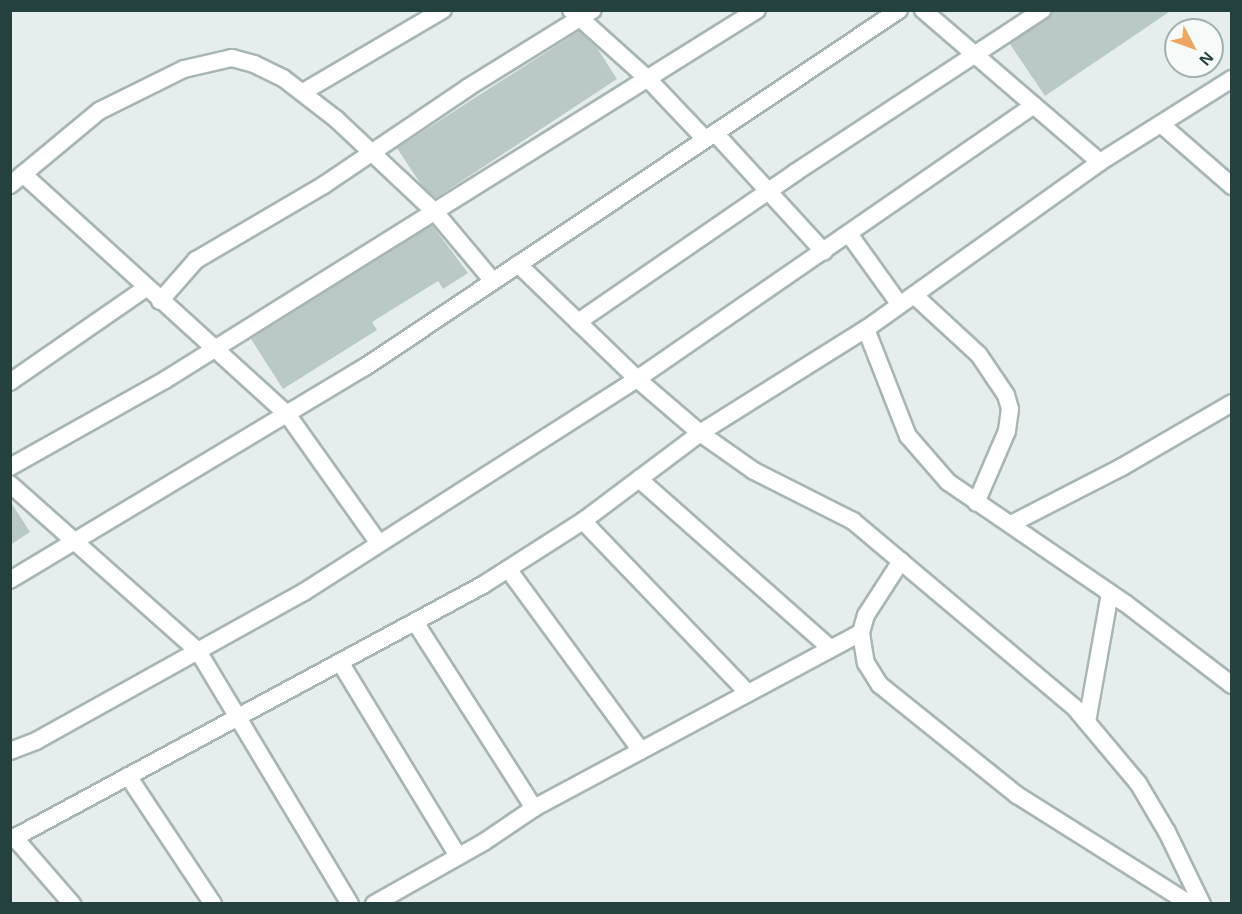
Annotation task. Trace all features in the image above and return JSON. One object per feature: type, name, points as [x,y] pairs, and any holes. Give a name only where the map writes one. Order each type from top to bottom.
[{"type":"street","points":[[303,92],[443,10]]},
{"type":"street","points":[[10,466],[214,350],[649,80],[757,10]]},
{"type":"street","points":[[10,580],[287,414],[493,281],[899,10]]},
{"type":"street","points":[[923,10],[1100,162]]},
{"type":"street","points":[[578,322],[767,192],[1043,10]]},
{"type":"street","points":[[160,301],[196,260],[371,153],[467,87],[582,13],[767,192],[824,252]]},
{"type":"street","points":[[378,542],[287,414],[146,288],[17,179],[99,111],[184,69],[232,58],[254,64],[303,92],[435,212],[493,281]]},
{"type":"street","points":[[72,903],[12,838],[235,715],[415,622],[508,569],[583,521],[700,433],[866,329],[1100,162],[1232,79]]},
{"type":"street","points":[[10,751],[36,741],[304,592],[378,542],[637,379],[1034,105]]},
{"type":"street","points":[[1162,125],[1232,186]]},
{"type":"street","points":[[849,234],[900,305]]},
{"type":"street","points":[[518,264],[637,379],[700,433],[754,471],[853,521],[1087,722],[1138,783],[1167,831],[1202,903]]},
{"type":"street","points":[[10,382],[146,288]]},
{"type":"street","points":[[914,295],[979,355],[1006,395],[1010,409],[1007,431],[976,503]]},
{"type":"street","points":[[866,329],[908,436],[948,482],[1110,593],[1232,685]]},
{"type":"street","points":[[1011,524],[1122,467],[1232,403]]},
{"type":"street","points":[[639,479],[831,649]]},
{"type":"street","points":[[10,484],[77,540],[198,651],[350,903]]},
{"type":"street","points":[[583,521],[748,693]]},
{"type":"street","points":[[901,561],[866,615],[861,633],[866,663],[880,685],[907,711],[1017,795],[1190,903]]},
{"type":"street","points":[[508,569],[640,751]]},
{"type":"street","points":[[1087,722],[1110,593]]},
{"type":"street","points":[[415,622],[534,808]]},
{"type":"street","points":[[374,903],[458,856],[534,808],[861,633]]},
{"type":"street","points":[[340,662],[458,856]]},
{"type":"street","points":[[128,776],[213,903]]},
{"type":"building","points":[[1056,10],[1172,10],[1045,96],[1010,44]]},
{"type":"building","points":[[579,31],[597,48],[617,79],[436,198],[422,186],[397,148]]},
{"type":"building","points":[[432,225],[468,273],[443,289],[438,281],[372,322],[377,330],[283,389],[251,339]]},
{"type":"building","points":[[10,501],[30,532],[10,545]]}]
